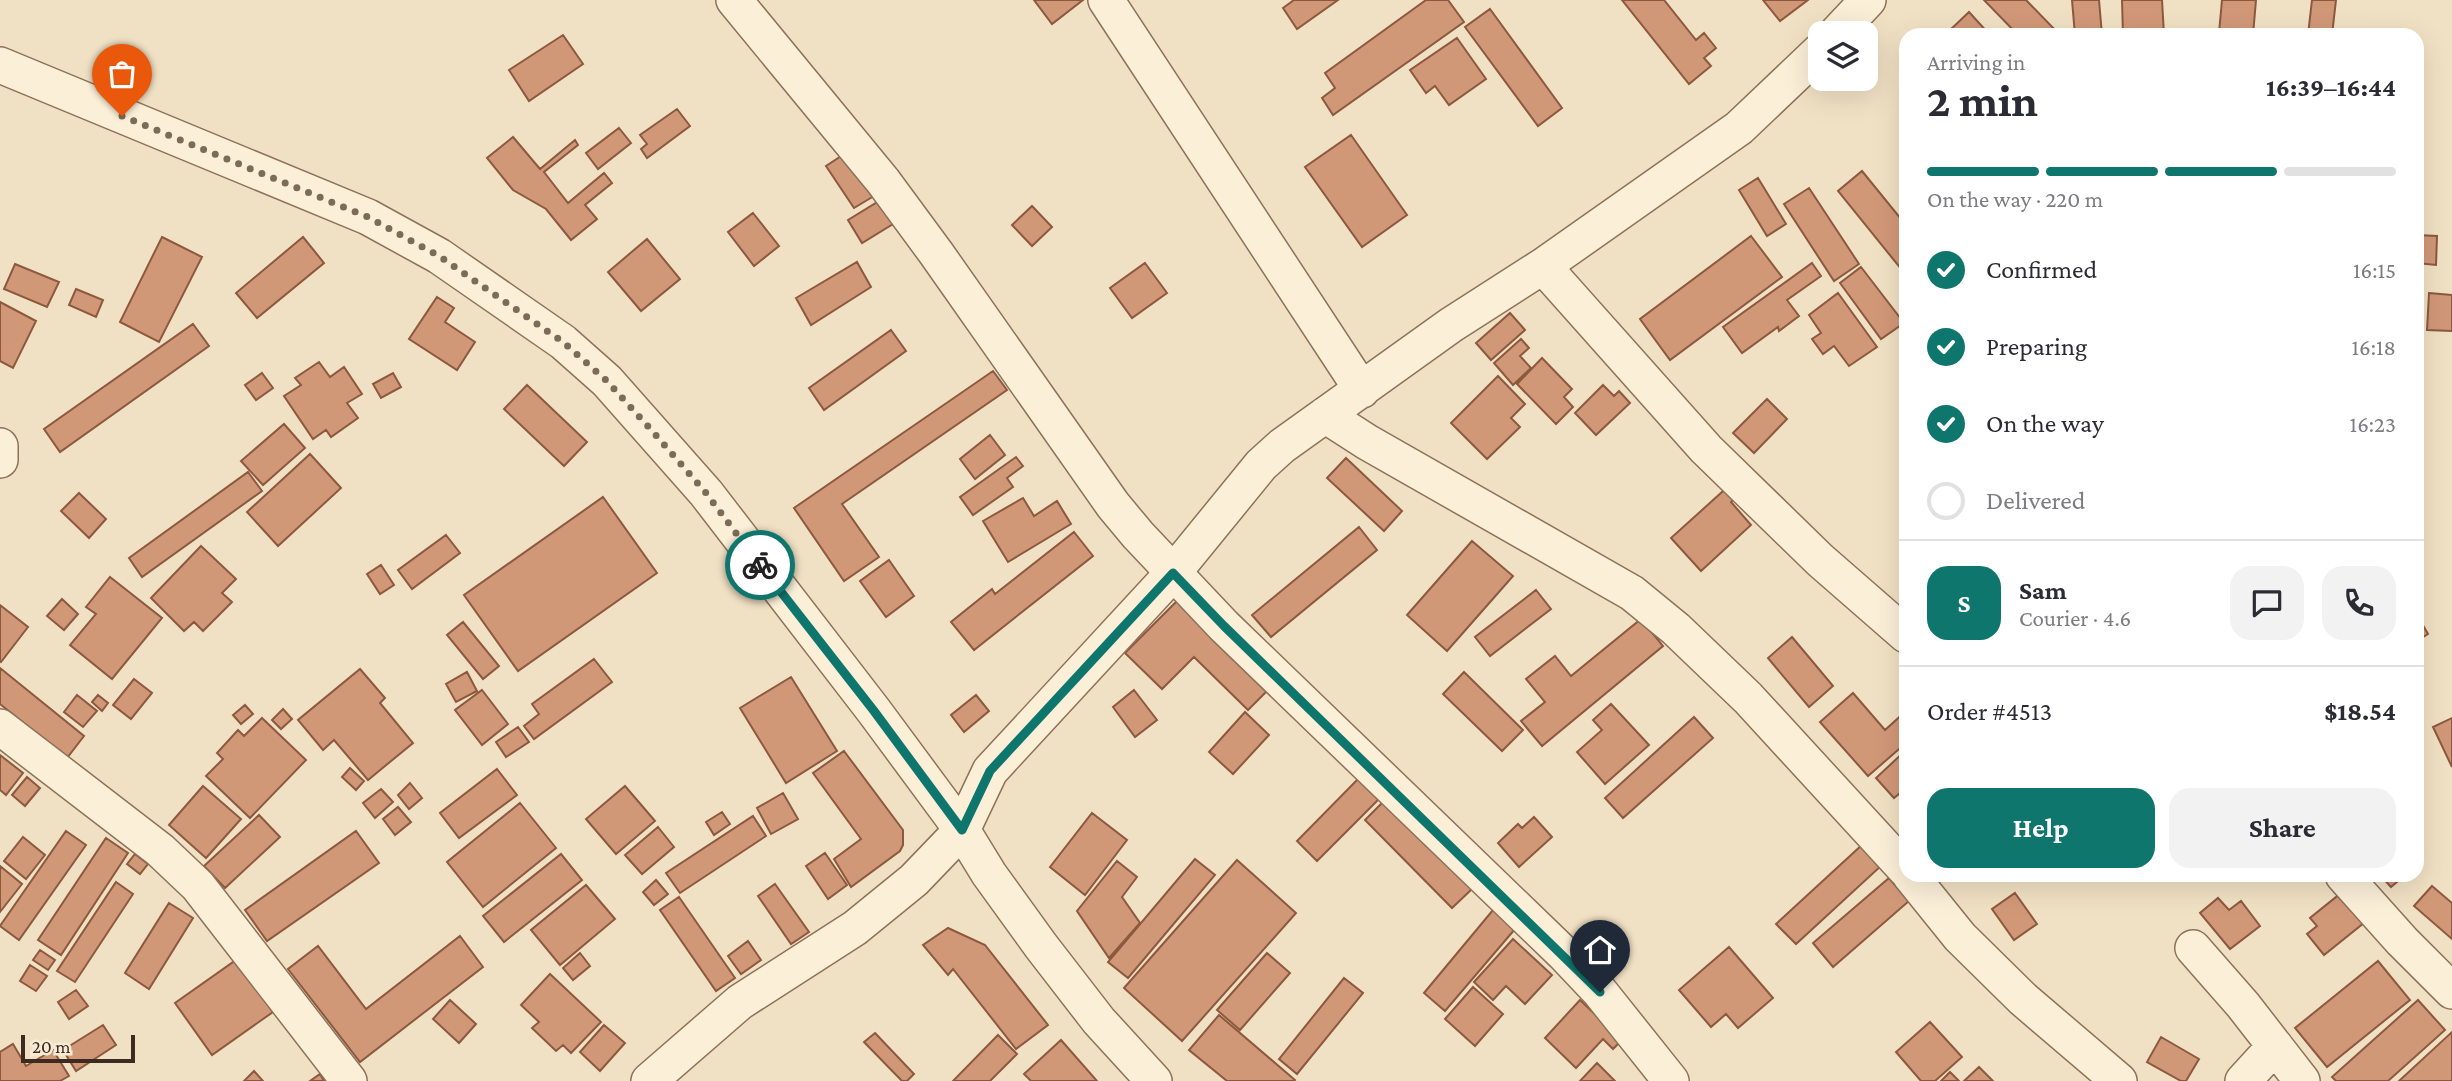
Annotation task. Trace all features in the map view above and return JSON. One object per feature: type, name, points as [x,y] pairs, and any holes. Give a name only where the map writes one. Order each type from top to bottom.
[{"type":"street","points":[[734,0],[883,181],[1113,505],[1224,626],[1582,973],[1623,1019],[1671,1081]]},
{"type":"street","points":[[1106,0],[1362,390]]},
{"type":"street","points":[[1848,21],[1868,0]]},
{"type":"street","points":[[649,1081],[740,1002],[855,928],[914,880],[962,830],[990,771],[1173,573],[1261,465],[1325,415],[1451,325],[1543,266],[1739,128],[1808,62]]},
{"type":"street","points":[[0,65],[368,217],[439,256],[563,342],[607,381],[706,493],[874,711],[962,830],[989,874],[1041,946],[1099,1021],[1154,1081]]},
{"type":"street","points":[[1543,266],[1715,458],[1820,560],[1899,629]]},
{"type":"street","points":[[1325,415],[1367,442],[1632,593],[1676,629],[1748,698],[1899,862]]},
{"type":"street","points":[[0,446],[0,460]]},
{"type":"street","points":[[0,727],[160,850],[198,886],[349,1081]]},
{"type":"street","points":[[1916,882],[1960,937],[2078,1048],[2119,1081]]},
{"type":"street","points":[[2349,882],[2452,991]]},
{"type":"street","points":[[2193,948],[2243,1005],[2302,1081]]},
{"type":"street","points":[[2243,1081],[2275,1046]]},
{"type":"building","points":[[1034,0],[1083,0],[1052,24]]},
{"type":"building","points":[[1294,0],[1338,0],[1297,29],[1283,8]]},
{"type":"building","points":[[1426,0],[1448,0],[1464,22],[1333,115],[1322,98],[1335,88],[1325,73]]},
{"type":"building","points":[[1622,0],[1664,0],[1696,40],[1704,33],[1716,48],[1704,58],[1711,66],[1689,84]]},
{"type":"building","points":[[1763,0],[1808,0],[1780,21]]},
{"type":"building","points":[[1984,0],[2026,0],[2053,28],[2011,28]]},
{"type":"building","points":[[2072,0],[2099,0],[2101,28],[2074,28]]},
{"type":"building","points":[[2122,0],[2162,0],[2164,28],[2123,28]]},
{"type":"building","points":[[2222,0],[2256,0],[2254,28],[2219,28]]},
{"type":"building","points":[[2312,0],[2336,0],[2333,28],[2309,28]]},
{"type":"building","points":[[1490,9],[1562,108],[1538,126],[1465,27]]},
{"type":"building","points":[[1969,12],[1984,28],[1952,28]]},
{"type":"building","points":[[563,35],[583,64],[529,101],[509,70]]},
{"type":"building","points":[[1457,38],[1486,79],[1449,105],[1435,86],[1426,93],[1410,70]]},
{"type":"building","points":[[677,109],[690,126],[647,158],[641,149],[647,144],[640,135]]},
{"type":"building","points":[[619,128],[631,143],[598,169],[586,153]]},
{"type":"building","points":[[1351,135],[1407,215],[1362,247],[1305,167]]},
{"type":"building","points":[[513,137],[540,169],[575,140],[578,145],[544,172],[568,203],[604,173],[612,183],[585,205],[597,219],[571,240],[546,209],[513,190],[487,158]]},
{"type":"building","points":[[852,149],[879,193],[854,208],[826,166]]},
{"type":"building","points":[[1862,171],[1899,216],[1899,266],[1838,191]]},
{"type":"building","points":[[1758,178],[1786,224],[1767,236],[1739,190]]},
{"type":"building","points":[[1809,188],[1859,264],[1834,281],[1784,204]]},
{"type":"building","points":[[884,198],[898,221],[862,243],[848,220]]},
{"type":"building","points":[[1032,206],[1052,227],[1032,246],[1012,225]]},
{"type":"building","points":[[753,213],[779,246],[754,266],[728,232]]},
{"type":"building","points":[[2424,235],[2437,236],[2436,265],[2424,264]]},
{"type":"building","points":[[1751,236],[1782,277],[1670,360],[1640,319]]},
{"type":"building","points":[[162,237],[202,257],[159,342],[120,322]]},
{"type":"building","points":[[303,237],[324,263],[257,318],[236,293]]},
{"type":"building","points":[[647,239],[680,279],[641,311],[608,272]]},
{"type":"building","points":[[857,262],[871,287],[811,325],[796,298]]},
{"type":"building","points":[[1145,263],[1167,293],[1132,318],[1110,288]]},
{"type":"building","points":[[1812,263],[1821,276],[1787,300],[1799,316],[1779,331],[1778,327],[1742,353],[1723,327]]},
{"type":"building","points":[[15,264],[59,282],[47,307],[4,289]]},
{"type":"building","points":[[1861,267],[1899,316],[1899,326],[1881,339],[1840,283]]},
{"type":"building","points":[[76,289],[103,300],[96,317],[69,305]]},
{"type":"building","points":[[1838,293],[1877,347],[1849,366],[1834,346],[1823,354],[1812,339],[1821,333],[1809,315]]},
{"type":"building","points":[[2429,293],[2452,295],[2452,331],[2427,330]]},
{"type":"building","points":[[437,297],[454,308],[445,322],[475,342],[457,370],[409,339]]},
{"type":"building","points":[[0,302],[36,321],[13,368],[0,361]]},
{"type":"building","points":[[1510,313],[1525,330],[1491,360],[1476,343]]},
{"type":"building","points":[[193,324],[209,346],[60,452],[44,429]]},
{"type":"building","points":[[891,330],[906,351],[824,410],[809,388]]},
{"type":"building","points":[[1521,339],[1529,348],[1520,356],[1531,368],[1513,385],[1494,363]]},
{"type":"building","points":[[1542,358],[1572,389],[1564,397],[1573,407],[1556,424],[1517,384]]},
{"type":"building","points":[[319,362],[330,377],[344,367],[362,394],[347,403],[358,418],[331,437],[326,430],[313,439],[284,396],[301,385],[295,378]]},
{"type":"building","points":[[993,371],[1007,390],[842,504],[879,557],[844,581],[794,508]]},
{"type":"building","points":[[262,373],[273,388],[256,400],[245,385]]},
{"type":"building","points":[[393,373],[401,387],[381,398],[373,384]]},
{"type":"building","points":[[1498,376],[1525,404],[1511,418],[1520,427],[1487,459],[1451,423]]},
{"type":"building","points":[[527,385],[587,442],[564,466],[504,409]]},
{"type":"building","points":[[1603,385],[1614,396],[1619,391],[1630,403],[1596,435],[1575,413]]},
{"type":"building","points":[[1767,399],[1787,419],[1754,453],[1733,433]]},
{"type":"building","points":[[284,424],[305,448],[263,485],[241,461]]},
{"type":"building","points":[[990,435],[1005,455],[975,479],[960,459]]},
{"type":"building","points":[[310,454],[341,488],[278,546],[247,512]]},
{"type":"building","points":[[1016,457],[1023,466],[1007,478],[1013,487],[973,515],[960,497]]},
{"type":"building","points":[[1346,458],[1402,511],[1384,531],[1327,478]]},
{"type":"building","points":[[248,472],[262,491],[142,577],[129,558]]},
{"type":"building","points":[[1732,483],[1741,493],[1731,502],[1751,525],[1701,571],[1671,538]]},
{"type":"building","points":[[79,493],[106,519],[89,538],[61,511]]},
{"type":"building","points":[[603,497],[657,573],[518,671],[464,595]]},
{"type":"building","points":[[1023,498],[1034,516],[1057,501],[1071,524],[1008,562],[983,521]]},
{"type":"building","points":[[1359,527],[1377,550],[1271,637],[1252,615]]},
{"type":"building","points":[[1074,532],[1093,556],[974,650],[951,622],[992,589],[995,594]]},
{"type":"building","points":[[446,535],[460,553],[412,589],[398,570]]},
{"type":"building","points":[[1472,541],[1513,576],[1447,651],[1407,615]]},
{"type":"building","points":[[201,546],[236,579],[222,593],[232,602],[203,631],[194,622],[184,631],[151,598]]},
{"type":"building","points":[[889,560],[914,596],[886,617],[860,581]]},
{"type":"building","points":[[381,565],[394,585],[380,594],[367,574]]},
{"type":"building","points":[[110,577],[162,618],[112,679],[70,645],[96,614],[86,607]]},
{"type":"building","points":[[1536,590],[1551,609],[1490,656],[1475,637]]},
{"type":"building","points":[[62,599],[78,614],[64,630],[47,616]]},
{"type":"building","points":[[1178,600],[1268,690],[1248,710],[1194,657],[1162,689],[1125,653]]},
{"type":"building","points":[[0,605],[28,627],[1,662],[0,661]]},
{"type":"building","points":[[1641,619],[1663,646],[1542,746],[1521,721],[1545,702],[1526,679],[1555,656],[1571,676]]},
{"type":"building","points":[[463,622],[499,666],[483,679],[447,635]]},
{"type":"building","points":[[1792,637],[1833,686],[1809,707],[1768,658]]},
{"type":"building","points":[[594,659],[612,682],[534,739],[524,726],[539,714],[532,704]]},
{"type":"building","points":[[0,668],[84,736],[67,758],[0,704]]},
{"type":"building","points":[[360,669],[385,698],[380,703],[413,743],[368,780],[334,740],[323,750],[298,720]]},
{"type":"building","points":[[467,672],[477,691],[456,702],[446,684]]},
{"type":"building","points":[[1464,672],[1523,730],[1502,751],[1443,694]]},
{"type":"building","points":[[791,677],[837,751],[786,783],[740,708]]},
{"type":"building","points":[[134,679],[152,693],[131,719],[113,705]]},
{"type":"building","points":[[482,690],[508,724],[482,745],[455,710]]},
{"type":"building","points":[[1134,690],[1157,720],[1135,737],[1113,707]]},
{"type":"building","points":[[1853,693],[1885,730],[1899,717],[1899,749],[1868,776],[1820,722]]},
{"type":"building","points":[[77,695],[97,711],[83,727],[64,712]]},
{"type":"building","points":[[98,695],[108,703],[102,711],[92,702]]},
{"type":"building","points":[[976,695],[989,711],[964,732],[951,715]]},
{"type":"building","points":[[1611,704],[1649,745],[1605,784],[1577,752],[1602,730],[1593,720]]},
{"type":"building","points":[[245,705],[253,714],[241,724],[233,715]]},
{"type":"building","points":[[283,709],[292,719],[281,729],[272,720]]},
{"type":"building","points":[[1245,712],[1269,735],[1233,774],[1209,752]]},
{"type":"building","points":[[1694,717],[1713,738],[1623,818],[1605,798]]},
{"type":"building","points":[[262,718],[306,760],[250,818],[206,776],[223,759],[217,753],[238,730],[244,736]]},
{"type":"building","points":[[2452,718],[2452,767],[2433,727]]},
{"type":"building","points":[[518,727],[529,742],[506,757],[496,742]]},
{"type":"building","points":[[844,751],[903,830],[903,845],[900,851],[851,887],[834,859],[861,839],[813,773]]},
{"type":"building","points":[[0,755],[23,773],[6,795],[0,790]]},
{"type":"building","points":[[1899,757],[1899,794],[1894,798],[1876,778]]},
{"type":"building","points":[[350,768],[364,781],[356,790],[342,777]]},
{"type":"building","points":[[497,769],[517,795],[459,838],[440,813]]},
{"type":"building","points":[[1361,776],[1381,797],[1317,861],[1297,841]]},
{"type":"building","points":[[27,777],[40,788],[25,806],[12,795]]},
{"type":"building","points":[[410,783],[422,798],[409,809],[398,795]]},
{"type":"building","points":[[203,786],[241,819],[206,858],[169,825]]},
{"type":"building","points":[[625,786],[655,821],[616,854],[586,819]]},
{"type":"building","points":[[381,789],[393,802],[375,818],[363,803]]},
{"type":"building","points":[[783,793],[798,819],[771,834],[757,808]]},
{"type":"building","points":[[1384,801],[1472,889],[1452,908],[1365,820]]},
{"type":"building","points":[[520,803],[556,848],[483,907],[447,862]]},
{"type":"building","points":[[398,807],[411,822],[395,835],[383,819]]},
{"type":"building","points":[[722,812],[730,824],[714,835],[706,822]]},
{"type":"building","points":[[1092,813],[1127,840],[1085,895],[1050,867]]},
{"type":"building","points":[[259,815],[280,837],[225,888],[204,866]]},
{"type":"building","points":[[753,816],[766,836],[680,893],[666,873]]},
{"type":"building","points":[[1534,817],[1552,837],[1519,867],[1498,843],[1518,824],[1522,828]]},
{"type":"building","points":[[658,827],[674,847],[642,874],[625,855]]},
{"type":"building","points":[[66,831],[86,845],[19,940],[0,926]]},
{"type":"building","points":[[356,831],[379,863],[267,941],[245,910]]},
{"type":"building","points":[[23,837],[45,855],[26,879],[4,861]]},
{"type":"building","points":[[106,838],[128,853],[61,955],[38,940]]},
{"type":"building","points":[[1863,844],[1882,865],[1796,944],[1776,924]]},
{"type":"building","points":[[825,853],[847,885],[828,899],[806,866]]},
{"type":"building","points":[[135,854],[148,864],[140,874],[127,864]]},
{"type":"building","points":[[561,854],[582,880],[504,942],[483,916]]},
{"type":"building","points":[[1195,859],[1215,875],[1128,978],[1108,962]]},
{"type":"building","points":[[1237,860],[1296,913],[1182,1041],[1124,988]]},
{"type":"building","points":[[1117,861],[1137,877],[1122,897],[1140,923],[1109,958],[1077,911]]},
{"type":"building","points":[[0,866],[22,884],[0,912]]},
{"type":"building","points":[[1889,878],[1909,901],[1833,967],[1813,943]]},
{"type":"building","points":[[656,880],[668,894],[654,905],[643,892]]},
{"type":"building","points":[[116,882],[133,894],[75,982],[57,971]]},
{"type":"building","points":[[775,884],[809,932],[791,944],[758,896]]},
{"type":"building","points":[[586,885],[615,919],[560,965],[531,930]]},
{"type":"building","points":[[2432,886],[2452,903],[2452,939],[2414,906]]},
{"type":"building","points":[[2346,889],[2370,918],[2324,955],[2307,934],[2317,926],[2310,918]]},
{"type":"building","points":[[2015,893],[2037,924],[2014,940],[1992,909]]},
{"type":"building","points":[[679,897],[735,978],[716,991],[660,910]]},
{"type":"building","points":[[2218,898],[2229,910],[2241,901],[2260,926],[2230,949],[2200,913]]},
{"type":"building","points":[[169,903],[193,918],[149,989],[125,973]]},
{"type":"building","points":[[1493,910],[1515,929],[1445,1011],[1424,993]]},
{"type":"building","points":[[948,928],[985,945],[1048,1025],[1016,1049],[953,969],[948,975],[923,945]]},
{"type":"building","points":[[460,936],[483,967],[360,1062],[288,969],[318,946],[366,1009]]},
{"type":"building","points":[[1513,939],[1552,975],[1525,1004],[1506,986],[1493,1000],[1474,982]]},
{"type":"building","points":[[748,941],[761,960],[741,974],[728,956]]},
{"type":"building","points":[[1729,947],[1773,998],[1738,1028],[1726,1014],[1711,1027],[1679,990]]},
{"type":"building","points":[[40,950],[55,960],[48,970],[33,960]]},
{"type":"building","points":[[580,953],[590,966],[573,980],[563,968]]},
{"type":"building","points":[[1267,953],[1290,973],[1240,1030],[1217,1010]]},
{"type":"building","points":[[236,960],[273,1012],[212,1055],[175,1003]]},
{"type":"building","points":[[2378,961],[2410,1000],[2327,1067],[2295,1028]]},
{"type":"building","points":[[30,965],[47,976],[36,991],[20,981]]},
{"type":"building","points":[[550,974],[601,1022],[571,1053],[563,1045],[556,1051],[532,1028],[539,1022],[521,1005]]},
{"type":"building","points":[[1344,978],[1363,993],[1297,1074],[1279,1059]]},
{"type":"building","points":[[1473,987],[1503,1014],[1475,1046],[1445,1019]]},
{"type":"building","points":[[76,990],[88,1006],[69,1019],[58,1002]]},
{"type":"building","points":[[450,1000],[476,1024],[459,1043],[433,1019]]},
{"type":"building","points":[[1580,1000],[1622,1040],[1613,1049],[1603,1039],[1576,1068],[1545,1038]]},
{"type":"building","points":[[2418,1000],[2445,1030],[2388,1081],[2336,1081],[2332,1077]]},
{"type":"building","points":[[1219,1015],[1295,1080],[1227,1081],[1189,1050]]},
{"type":"building","points":[[1930,1022],[1962,1057],[1935,1081],[1921,1081],[1896,1052]]},
{"type":"building","points":[[103,1025],[116,1045],[76,1071],[63,1050]]},
{"type":"building","points":[[604,1025],[625,1043],[600,1071],[580,1052]]},
{"type":"building","points":[[2452,1032],[2452,1081],[2399,1081]]},
{"type":"building","points":[[875,1033],[914,1074],[907,1081],[902,1081],[864,1042]]},
{"type":"building","points":[[998,1035],[1017,1054],[990,1081],[953,1081]]},
{"type":"building","points":[[2161,1037],[2199,1059],[2186,1081],[2181,1081],[2147,1062]]},
{"type":"building","points":[[1061,1040],[1097,1081],[1031,1081],[1024,1074]]},
{"type":"building","points":[[13,1044],[26,1066],[53,1050],[69,1076],[60,1081],[0,1081],[0,1052]]},
{"type":"building","points":[[1597,1063],[1615,1081],[1580,1081]]},
{"type":"building","points":[[1979,1067],[1993,1081],[1964,1081]]},
{"type":"building","points":[[254,1071],[263,1081],[244,1081]]},
{"type":"building","points":[[1950,1072],[1959,1081],[1941,1081]]},
{"type":"building","points":[[320,1074],[324,1081],[310,1081]]},
{"type":"way so far","points":[[122,116],[368,217],[439,256],[563,342],[607,381],[654,433],[706,493],[760,565]]},
{"type":"route","points":[[760,565],[874,711],[962,830],[990,771],[1173,573],[1224,626],[1564,954],[1600,992]]}]
